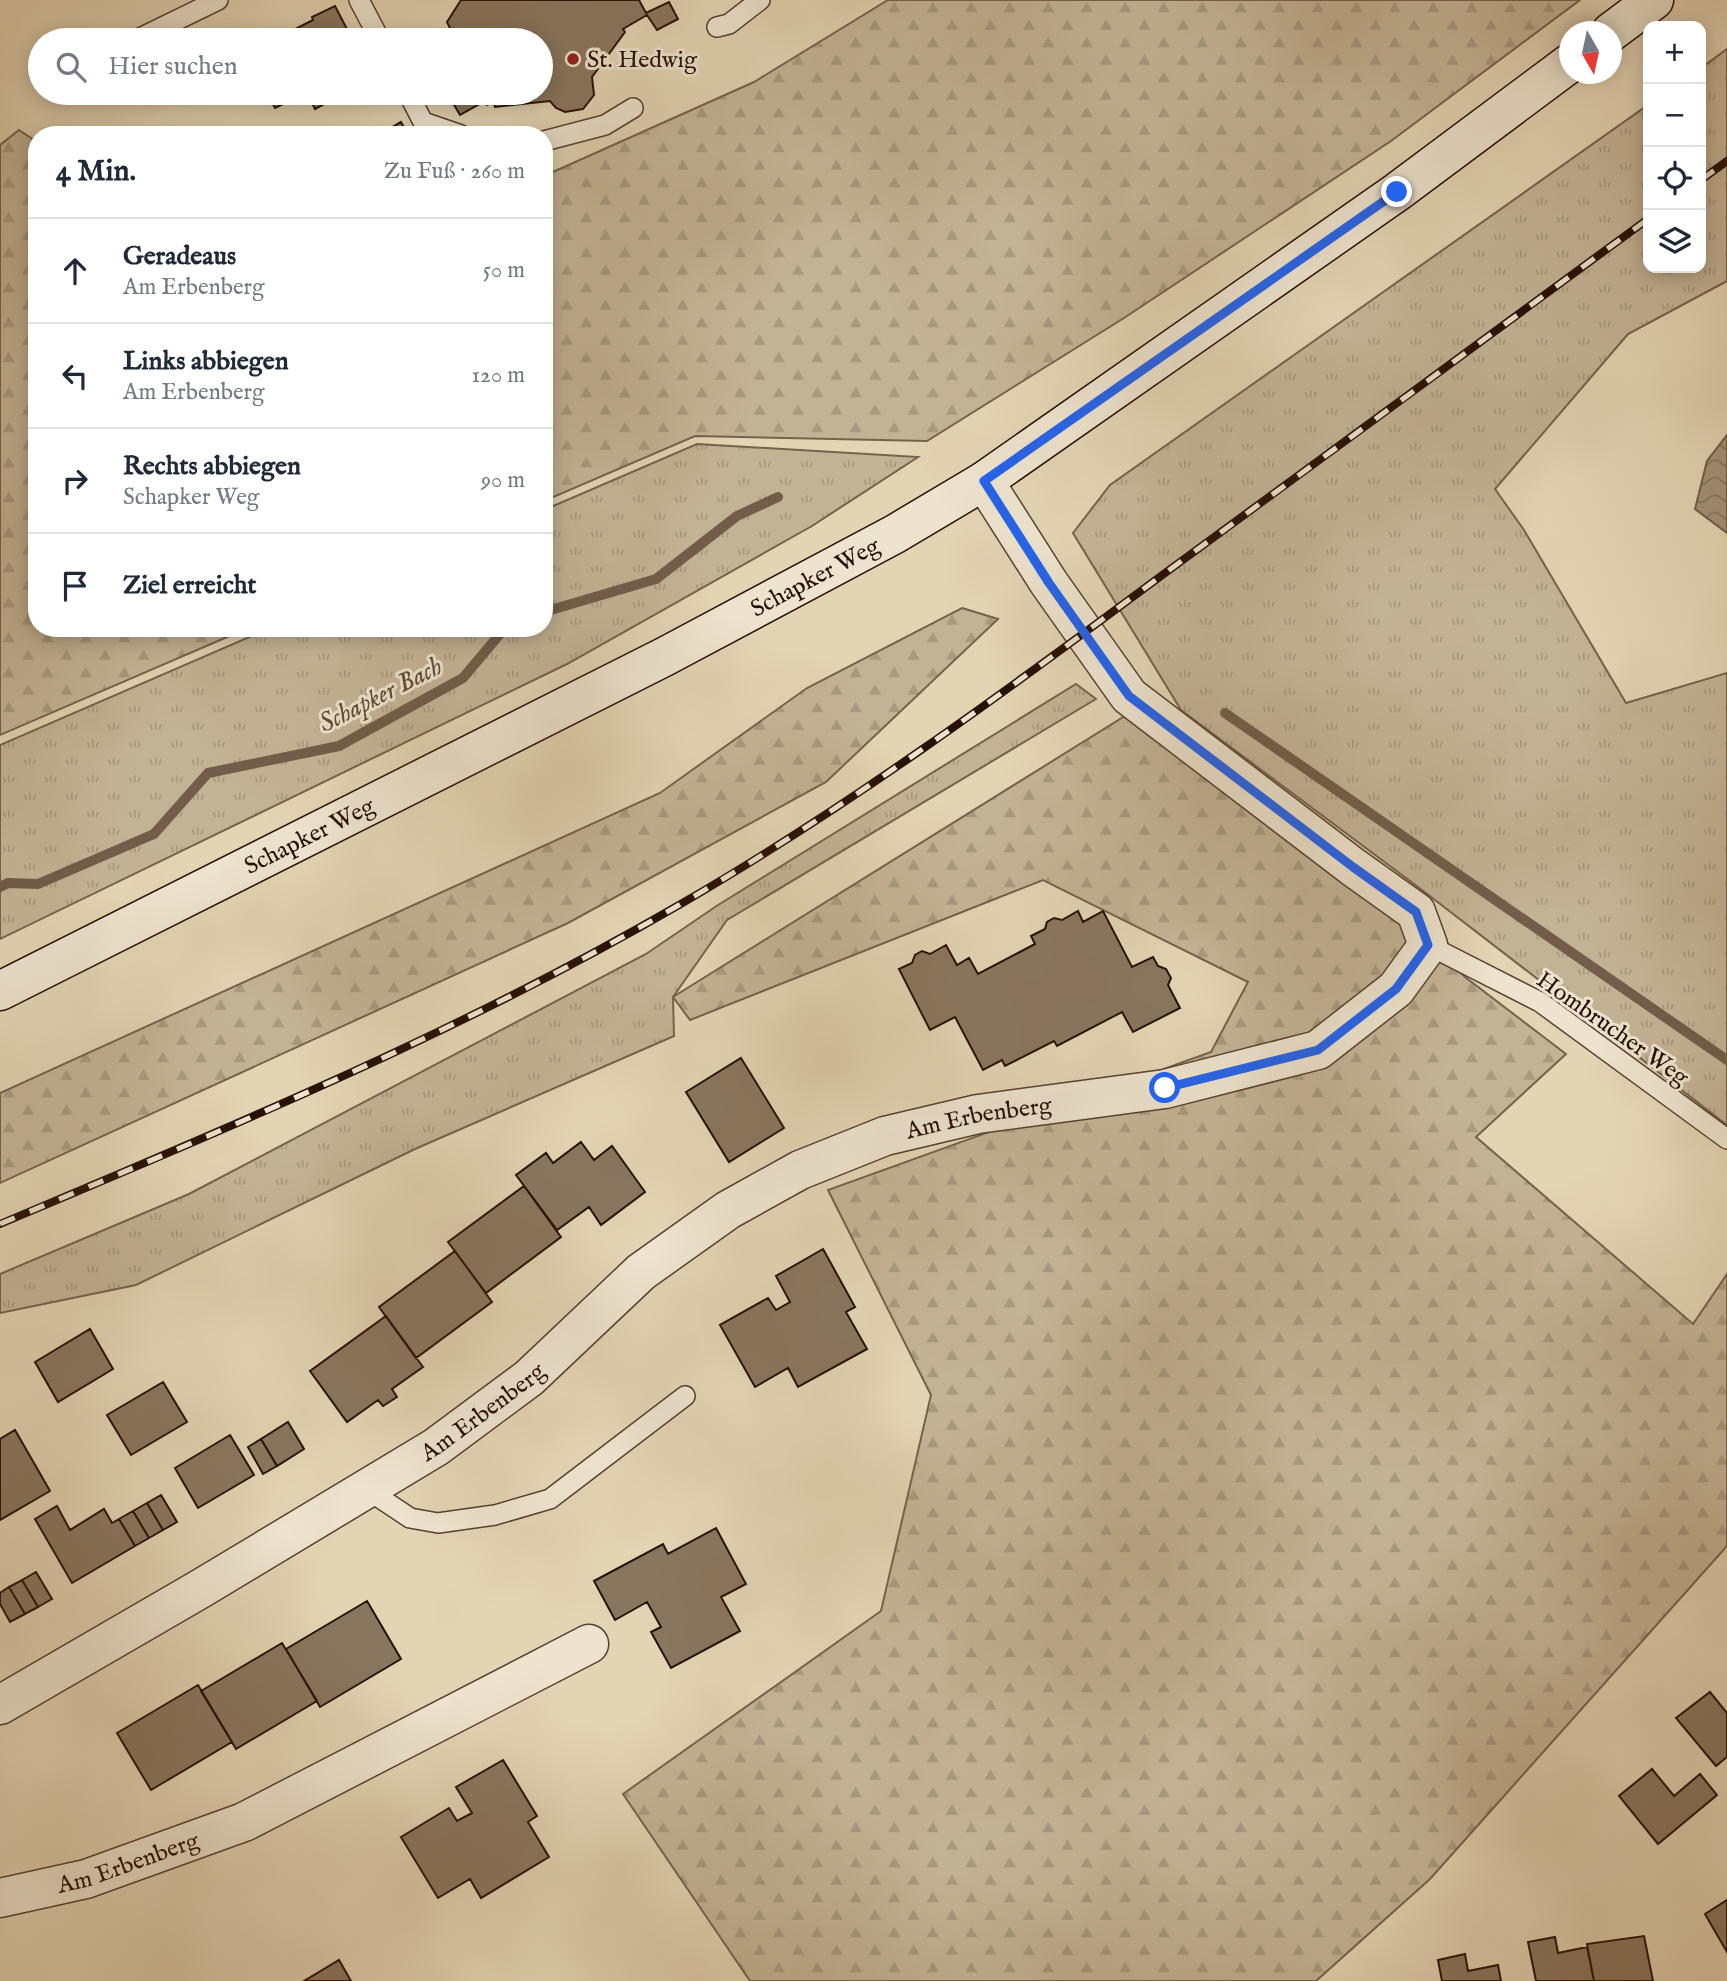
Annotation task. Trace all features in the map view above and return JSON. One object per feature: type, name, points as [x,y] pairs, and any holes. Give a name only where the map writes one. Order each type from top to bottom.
[{"type":"street","points":[[1622,24],[1654,0]]},
{"type":"street","name":"Schapker Weg","points":[[0,991],[664,657],[895,534],[984,481],[1397,192],[1559,71]]},
{"type":"street","points":[[984,481],[1049,583],[1129,696],[1416,912],[1428,945]]},
{"type":"street","name":"Am Erbenberg","points":[[0,1705],[368,1490],[436,1447],[529,1378],[641,1272],[728,1210],[800,1170],[885,1136],[978,1114],[1165,1088],[1318,1050],[1396,989],[1428,945]]},
{"type":"street","name":"Am Erbenberg","points":[[0,1898],[86,1880],[244,1822],[589,1644]]},
{"type":"lane","points":[[161,28],[218,0]]},
{"type":"lane","points":[[359,0],[374,28]]},
{"type":"lane","points":[[717,27],[729,24],[760,0]]},
{"type":"lane","points":[[414,105],[423,122],[435,126]]},
{"type":"lane","points":[[553,139],[605,125],[633,108]]},
{"type":"lane","name":"Hombrucher Weg","points":[[1428,945],[1540,1002],[1727,1139]]},
{"type":"lane","points":[[368,1490],[410,1518],[438,1523],[495,1515],[550,1499],[685,1396]]},
{"type":"green space","points":[[888,0],[1580,0],[1391,141],[1124,318],[927,441],[695,436],[553,497],[553,172],[754,82]]},
{"type":"green space","points":[[1727,49],[1727,281],[1628,334],[1495,489],[1524,530],[1626,703],[1727,673],[1727,1125],[1422,890],[1181,710],[1073,533],[1110,485],[1643,109],[1643,273],[1706,273],[1706,64]]},
{"type":"green space","points":[[19,130],[28,136],[28,637],[227,637],[0,735],[0,145]]},
{"type":"green space","points":[[697,444],[918,457],[812,526],[567,664],[0,939],[0,745],[249,637],[553,637],[553,506]]},
{"type":"green space","points":[[962,608],[998,619],[826,782],[568,923],[0,1183],[0,1093],[660,793],[807,688]]},
{"type":"green space","points":[[1076,684],[1096,699],[727,920],[673,997],[674,1036],[415,1149],[136,1285],[0,1313],[0,1274],[189,1194],[646,954],[718,905]]},
{"type":"green space","points":[[1141,706],[1379,893],[1465,977],[1566,1054],[1476,1137],[1693,1324],[1727,1274],[1727,1546],[1430,1879],[1316,1981],[750,1981],[623,1794],[881,1611],[931,1395],[828,1190],[1211,1052],[1248,982],[1043,880],[690,1020],[673,997]]},
{"type":"water","points":[[1727,435],[1727,533],[1695,509],[1707,461]]},
{"type":"building","name":"St. Hedwig","points":[[461,0],[639,0],[646,13],[669,2],[678,19],[657,30],[647,15],[623,29],[625,32],[592,77],[594,95],[583,109],[565,112],[553,104],[553,28],[450,28],[447,22]]},
{"type":"building","points":[[335,6],[346,28],[297,28],[313,20],[312,17]]},
{"type":"building","name":"St. Hedwig","points":[[454,105],[478,105],[460,115]]},
{"type":"building","points":[[1078,911],[1083,922],[1103,911],[1132,967],[1153,957],[1158,966],[1166,969],[1171,978],[1168,985],[1180,1008],[1133,1032],[1122,1012],[1057,1046],[1054,1041],[1005,1066],[1002,1060],[983,1070],[955,1017],[930,1030],[899,969],[912,963],[915,955],[922,951],[930,954],[946,945],[957,965],[969,958],[978,974],[1035,944],[1031,936],[1045,929],[1047,922],[1054,918],[1062,920]]},
{"type":"building","points":[[741,1058],[784,1128],[729,1162],[686,1092]]},
{"type":"building","points":[[581,1142],[594,1160],[612,1146],[645,1192],[601,1225],[589,1207],[557,1230],[516,1175],[546,1153],[553,1163]]},
{"type":"building","points":[[524,1186],[561,1237],[486,1293],[448,1242]]},
{"type":"building","points":[[823,1249],[855,1307],[846,1312],[867,1349],[798,1387],[788,1368],[755,1387],[720,1325],[768,1298],[776,1310],[790,1302],[776,1276]]},
{"type":"building","points":[[455,1251],[492,1302],[416,1358],[379,1307]]},
{"type":"building","points":[[386,1316],[423,1367],[392,1389],[397,1397],[383,1406],[378,1400],[347,1422],[310,1371]]},
{"type":"building","points":[[90,1329],[113,1369],[58,1402],[35,1362]]},
{"type":"building","points":[[163,1382],[187,1422],[131,1455],[107,1415]]},
{"type":"building","points":[[288,1422],[304,1449],[277,1466],[261,1439]]},
{"type":"building","points":[[15,1430],[50,1491],[0,1520],[0,1439]]},
{"type":"building","points":[[230,1435],[254,1475],[198,1508],[175,1468]]},
{"type":"building","points":[[261,1439],[277,1466],[263,1474],[248,1447]]},
{"type":"building","points":[[161,1495],[177,1522],[163,1530],[147,1503]]},
{"type":"building","points":[[147,1503],[163,1530],[149,1538],[133,1511]]},
{"type":"building","points":[[57,1506],[70,1530],[104,1509],[112,1523],[119,1519],[135,1546],[72,1583],[35,1519]]},
{"type":"building","points":[[133,1511],[149,1538],[135,1546],[119,1519]]},
{"type":"building","points":[[716,1528],[746,1584],[721,1597],[740,1631],[671,1668],[651,1632],[661,1627],[647,1602],[615,1620],[594,1581],[663,1544],[668,1554]]},
{"type":"building","points":[[36,1572],[52,1599],[38,1607],[22,1580]]},
{"type":"building","points":[[22,1580],[38,1607],[25,1614],[9,1587]]},
{"type":"building","points":[[9,1587],[25,1614],[10,1622],[0,1604],[0,1593]]},
{"type":"building","points":[[367,1601],[401,1659],[320,1707],[286,1649]]},
{"type":"building","points":[[282,1643],[317,1701],[236,1749],[201,1691]]},
{"type":"building","points":[[198,1685],[232,1742],[151,1790],[117,1733]]},
{"type":"building","points":[[1710,1692],[1727,1713],[1727,1757],[1716,1766],[1676,1718]]},
{"type":"building","points":[[503,1760],[537,1816],[528,1822],[549,1857],[481,1898],[470,1879],[438,1898],[401,1837],[449,1808],[457,1821],[472,1813],[456,1787]]},
{"type":"building","points":[[1652,1769],[1674,1796],[1700,1774],[1717,1795],[1658,1844],[1619,1796]]},
{"type":"building","points":[[1727,1900],[1727,1952],[1705,1914]]},
{"type":"building","points":[[1644,1936],[1653,1981],[1594,1981],[1587,1944]]},
{"type":"building","points":[[1555,1937],[1558,1953],[1587,1947],[1594,1981],[1536,1981],[1528,1942]]},
{"type":"building","points":[[1465,1954],[1468,1971],[1498,1965],[1501,1981],[1442,1981],[1438,1960]]},
{"type":"building","points":[[339,1960],[351,1981],[304,1981]]},
{"type":"waterway","name":"Schapker Bach","points":[[553,609],[656,579],[737,516],[778,497]]},
{"type":"waterway","name":"Schapker Bach","points":[[0,887],[8,883],[38,884],[154,834],[208,773],[339,746],[463,678],[497,637]]},
{"type":"waterway","points":[[1225,713],[1727,1060]]},
{"type":"railway","points":[[1706,176],[1727,161]]},
{"type":"railway","points":[[0,1224],[259,1114],[430,1036],[597,951],[742,868],[925,748],[1643,223]]},
{"type":"place","name":"St. Hedwig","points":[[573,59]]},
{"type":"route","points":[[1165,1088],[1318,1050],[1396,989],[1428,945],[1416,912],[1129,696],[1049,583],[984,481],[1397,192]]}]
